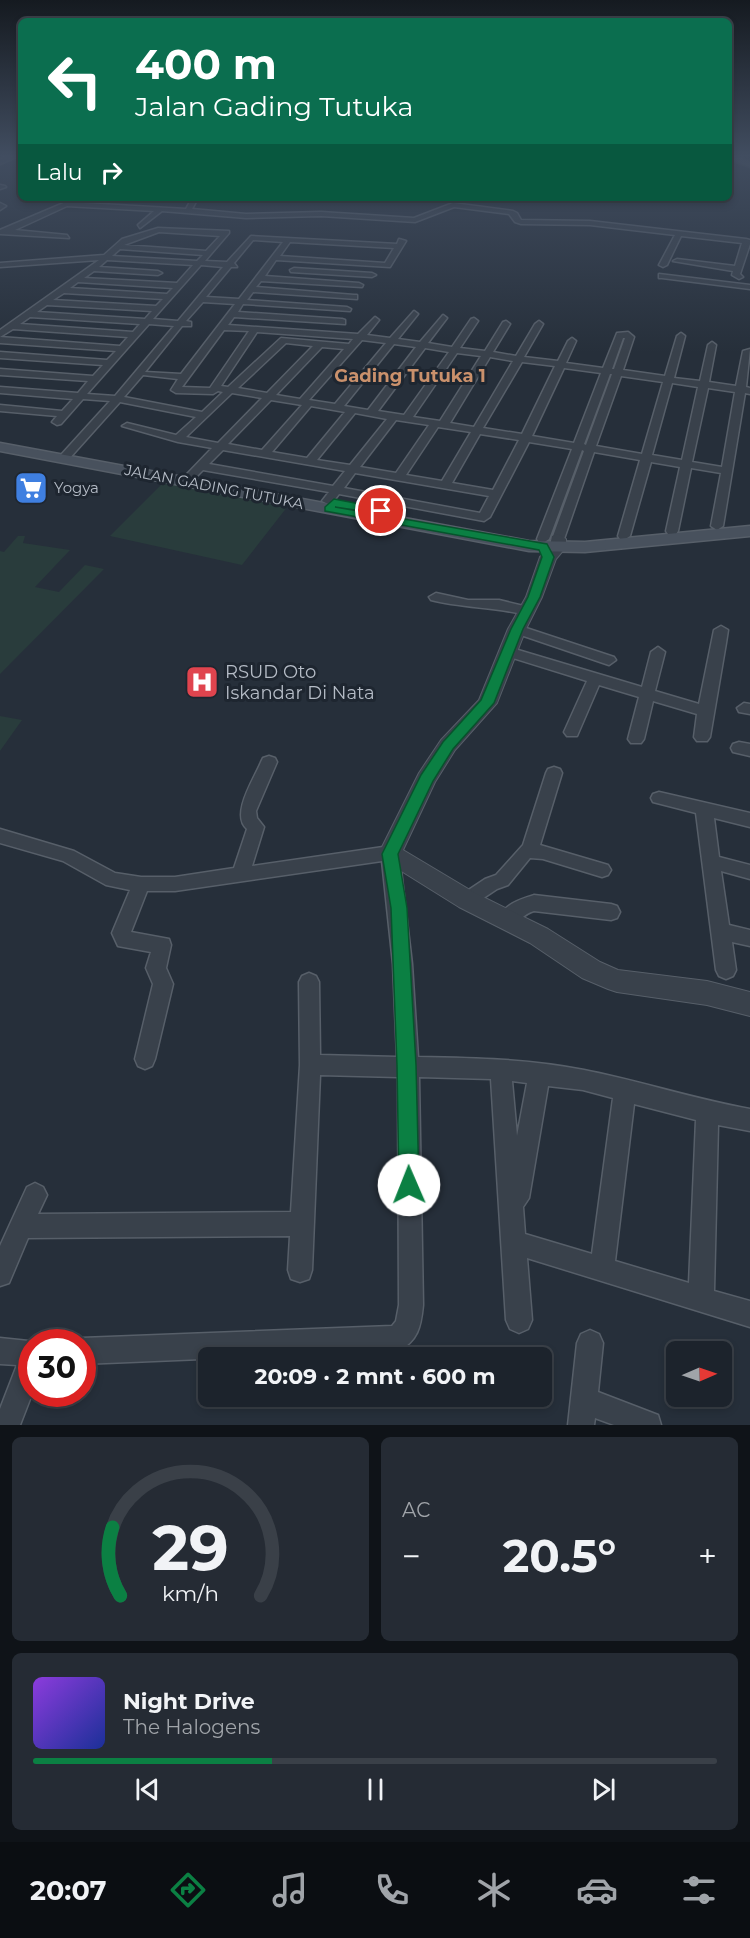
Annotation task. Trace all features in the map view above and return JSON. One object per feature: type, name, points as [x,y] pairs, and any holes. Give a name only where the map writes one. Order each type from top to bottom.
[{"type":"main road","name":"JALAN GADING TUTUKA","points":[[0,441],[71,457],[196,471],[515,544],[585,548],[750,531]]},
{"type":"main road","name":"JALAN GADING TUTUKA","points":[[0,447],[332,501]]},
{"type":"main road","name":"JALAN GADING TUTUKA","points":[[550,546],[750,523]]},
{"type":"street","points":[[2,231],[30,220]]},
{"type":"street","points":[[140,226],[146,220]]},
{"type":"street","points":[[518,220],[590,223],[680,232],[748,242],[743,264],[737,276],[750,279]]},
{"type":"street","points":[[0,334],[92,269],[125,241],[158,230],[226,233],[61,418],[0,408]]},
{"type":"street","points":[[2,231],[67,237]]},
{"type":"street","points":[[663,265],[680,232]]},
{"type":"street","points":[[71,457],[256,237],[400,243],[387,265],[359,285],[342,321],[333,334]]},
{"type":"street","points":[[134,238],[158,240]]},
{"type":"street","points":[[255,329],[217,388],[208,393],[172,393],[288,240]]},
{"type":"street","points":[[205,243],[217,243]]},
{"type":"street","points":[[117,248],[209,253]]},
{"type":"street","points":[[281,248],[349,252]]},
{"type":"street","points":[[383,255],[394,255]]},
{"type":"street","points":[[0,266],[92,257],[232,265]]},
{"type":"street","points":[[274,258],[387,265]]},
{"type":"street","points":[[148,284],[169,261]]},
{"type":"street","points":[[677,261],[743,264]]},
{"type":"street","points":[[266,268],[278,269]]},
{"type":"street","points":[[92,269],[158,273]]},
{"type":"street","points":[[290,270],[372,275]]},
{"type":"street","points":[[662,276],[750,287]]},
{"type":"street","points":[[258,278],[359,285]]},
{"type":"street","points":[[77,280],[179,286]]},
{"type":"street","points":[[250,289],[354,297]]},
{"type":"street","points":[[62,290],[169,297]]},
{"type":"street","points":[[204,300],[347,309]]},
{"type":"street","points":[[46,302],[158,309]]},
{"type":"street","points":[[29,314],[184,324]]},
{"type":"street","points":[[232,314],[342,321]]},
{"type":"street","points":[[337,408],[414,314]]},
{"type":"street","points":[[372,413],[443,318]]},
{"type":"street","points":[[264,454],[375,320]]},
{"type":"street","points":[[406,419],[474,321]]},
{"type":"street","points":[[120,400],[147,374],[184,324]]},
{"type":"street","points":[[399,477],[439,424],[506,324]]},
{"type":"street","points":[[445,485],[539,324]]},
{"type":"street","points":[[11,326],[135,335]]},
{"type":"street","points":[[222,327],[360,337],[744,391]]},
{"type":"street","points":[[96,1350],[397,1338],[408,1327],[411,1305],[407,1065],[399,908],[390,854],[426,779],[448,745],[487,703],[517,629],[527,611],[550,546],[578,487],[619,373],[630,337],[626,334],[620,335],[563,484],[550,546]]},
{"type":"street","points":[[624,536],[681,336]]},
{"type":"street","points":[[0,340],[123,349]]},
{"type":"street","points":[[178,439],[285,340],[351,347]]},
{"type":"street","points":[[393,417],[352,469],[332,501],[481,518],[485,516],[525,439],[572,341]]},
{"type":"street","points":[[196,471],[321,344]]},
{"type":"street","points":[[672,531],[712,345]]},
{"type":"street","points":[[717,526],[744,391],[747,351]]},
{"type":"street","points":[[0,355],[110,363]]},
{"type":"street","points":[[230,368],[252,370]]},
{"type":"street","points":[[0,372],[95,379]]},
{"type":"street","points":[[147,374],[184,376]]},
{"type":"street","points":[[217,388],[728,471]]},
{"type":"street","points":[[0,390],[120,400],[204,415]]},
{"type":"street","points":[[595,401],[608,403]]},
{"type":"street","points":[[309,462],[352,410]]},
{"type":"street","points":[[127,426],[178,439],[496,494]]},
{"type":"street","points":[[563,484],[578,487]]},
{"type":"street","points":[[436,597],[468,604],[499,604],[527,611]]},
{"type":"street","points":[[517,629],[609,660]]},
{"type":"street","points":[[702,737],[704,711],[718,655],[721,630]]},
{"type":"street","points":[[508,652],[704,711]]},
{"type":"street","points":[[636,740],[658,652]]},
{"type":"street","points":[[572,732],[595,678]]},
{"type":"street","points":[[241,874],[256,827],[249,821],[248,811],[269,762]]},
{"type":"street","points":[[530,851],[554,773]]},
{"type":"street","points":[[659,798],[750,820]]},
{"type":"street","points":[[704,809],[726,970]]},
{"type":"street","points":[[0,836],[68,856],[105,878],[141,884],[175,884],[390,854],[467,900],[539,936],[604,976],[617,981],[707,993],[750,1004]]},
{"type":"street","points":[[467,900],[491,884],[502,880],[526,851],[543,852],[602,870]]},
{"type":"street","points":[[713,862],[750,872]]},
{"type":"street","points":[[141,884],[121,933],[125,940],[162,945],[156,968],[163,984],[145,1059]]},
{"type":"street","points":[[506,920],[519,907],[534,903],[611,912]]},
{"type":"street","points":[[721,931],[750,938]]},
{"type":"street","points":[[300,1270],[310,1065],[309,982]]},
{"type":"street","points":[[310,1065],[407,1065],[501,1069],[583,1080],[707,1112],[750,1120]]},
{"type":"street","points":[[501,1069],[519,1320]]},
{"type":"street","points":[[514,1232],[539,1074]]},
{"type":"street","points":[[602,1269],[625,1092]]},
{"type":"street","points":[[701,1299],[707,1112]]},
{"type":"street","points":[[0,1274],[35,1195]]},
{"type":"street","points":[[21,1226],[302,1224]]},
{"type":"street","points":[[514,1232],[602,1269],[750,1314]]},
{"type":"street","points":[[590,1343],[583,1412],[648,1425]]},
{"type":"street","points":[[0,1351],[18,1352]]},
{"type":"street","points":[[7,1425],[18,1396]]},
{"type":"shaded area","points":[[164,482],[288,506],[242,565],[110,536]]},
{"type":"shaded area","points":[[18,536],[25,536],[23,543],[70,550],[35,587],[59,592],[85,565],[104,569],[0,674],[0,551],[4,552]]},
{"type":"shaded area","points":[[0,716],[22,720],[0,751]]},
{"type":"place","name":"Yogya","points":[[31,488]]},
{"type":"place","name":"RSUD Oto Iskandar Di Nata","points":[[202,682]]},
{"type":"district","name":"Gading Tutuka 1","points":[[410,376]]},
{"type":"route","points":[[381,511],[334,502],[329,509],[515,544],[543,547],[548,557],[534,597],[517,629],[487,703],[448,745],[426,779],[390,854],[399,908],[407,1065],[409,1185]]}]
